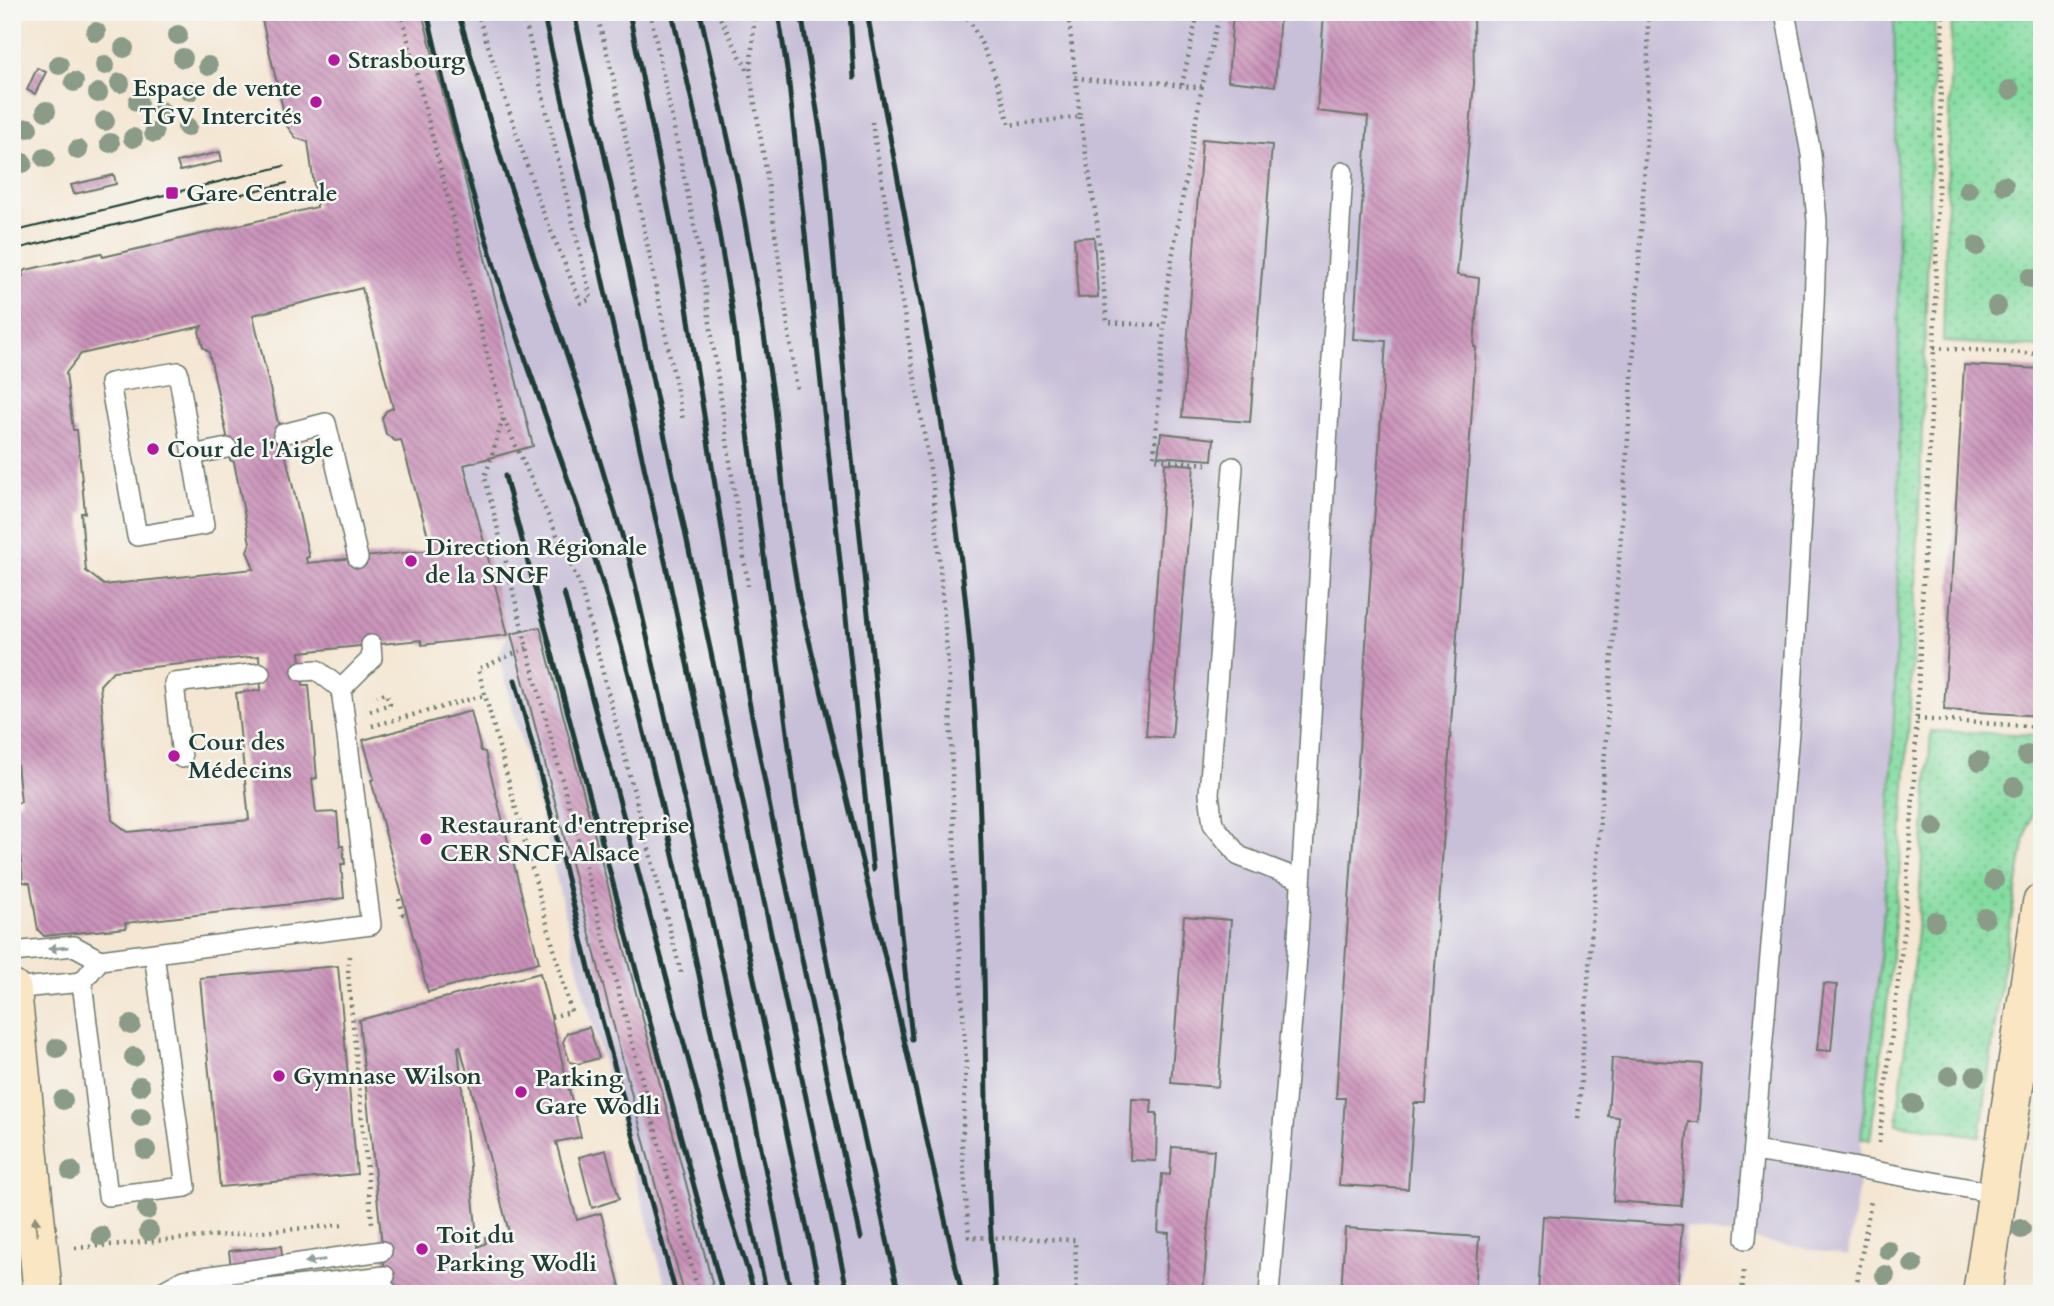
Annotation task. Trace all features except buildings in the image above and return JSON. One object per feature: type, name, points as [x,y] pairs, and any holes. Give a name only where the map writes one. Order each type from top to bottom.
[{"type":"street","points":[[1982,1294],[2042,903]]},
{"type":"street","points":[[12,990],[43,1294]]},
{"type":"lane","points":[[1746,1239],[1791,709],[1817,235],[1811,154],[1784,12]]},
{"type":"lane","points":[[1269,1294],[1296,970],[1299,879],[1343,172]]},
{"type":"lane","points":[[178,372],[192,455],[204,524],[137,536],[110,383],[178,372]]},
{"type":"lane","points":[[284,434],[326,423],[358,558]]},
{"type":"lane","points":[[192,455],[227,448]]},
{"type":"lane","points":[[1233,467],[1209,794],[1213,824],[1239,856],[1299,879]]},
{"type":"lane","points":[[341,689],[372,658],[371,645]]},
{"type":"lane","points":[[12,952],[74,946],[100,960],[371,925],[341,689],[317,670],[302,671]]},
{"type":"lane","points":[[182,758],[174,683],[260,673]]},
{"type":"lane","points":[[82,982],[108,1196],[186,1187],[154,954]]},
{"type":"lane","points":[[12,990],[82,982],[100,960]]},
{"type":"lane","points":[[1754,1151],[1998,1194]]},
{"type":"lane","points":[[158,1294],[183,1280],[379,1251]]},
{"type":"lane","points":[[223,1294],[386,1284],[362,1294]]},
{"type":"path","points":[[401,12],[503,418],[580,586],[682,976]]},
{"type":"path","points":[[477,12],[539,202],[581,303],[591,299],[523,12]]},
{"type":"path","points":[[596,12],[613,76],[683,420]]},
{"type":"path","points":[[650,12],[700,254],[748,586]]},
{"type":"path","points":[[717,12],[750,74]]},
{"type":"path","points":[[755,12],[750,74],[797,391]]},
{"type":"path","points":[[964,12],[985,48],[1003,97],[1009,125],[1080,117]]},
{"type":"path","points":[[1068,12],[1074,77],[1097,222],[1107,321],[1165,326]]},
{"type":"path","points":[[1182,85],[1198,12]]},
{"type":"path","points":[[1220,12],[1202,86],[1167,287],[1154,459],[1233,467]]},
{"type":"path","points":[[1578,1118],[1630,411],[1648,114],[1648,12]]},
{"type":"path","points":[[1855,1294],[1875,1171],[1904,932],[1934,348],[1943,12]]},
{"type":"path","points":[[1074,77],[1096,82],[1182,85],[1193,88],[1202,86]]},
{"type":"path","points":[[872,122],[933,486],[949,675],[956,893],[966,1063],[962,1145],[970,1237],[1075,1240],[1077,1294]]},
{"type":"path","points":[[12,266],[23,261]]},
{"type":"path","points":[[1934,348],[2042,354]]},
{"type":"path","points":[[503,418],[485,477],[527,648],[699,1294]]},
{"type":"path","points":[[527,648],[478,668],[571,1012],[550,1017]]},
{"type":"path","points":[[400,717],[486,695]]},
{"type":"path","points":[[1917,719],[2042,727]]},
{"type":"path","points":[[350,928],[348,973],[372,1222],[379,1251]]},
{"type":"path","points":[[359,1223],[379,1222]]},
{"type":"path","points":[[74,1248],[345,1224]]},
{"type":"shaded area","points":[[422,12],[1894,12],[1899,293],[1898,617],[1882,936],[1861,1138],[1861,1169],[1848,1256],[1686,1228],[1680,1294],[668,1294],[583,989],[499,656],[508,634],[464,465],[533,446]]},
{"type":"green space","points":[[1894,12],[1935,12],[1921,459],[1908,742],[1887,1007],[1870,1140],[1861,1138],[1882,935],[1897,589],[1899,358]]},
{"type":"green space","points":[[1952,12],[2042,12],[2042,347],[1943,342]]},
{"type":"green space","points":[[1931,731],[2042,735],[2042,775],[2024,843],[2001,981],[1980,1136],[1897,1124],[1917,930]]},
{"type":"tram line","points":[[12,232],[284,166]]},
{"type":"tram line","points":[[12,250],[287,183]]},
{"type":"railway","points":[[427,12],[474,199],[508,308],[584,525],[645,735],[682,894],[767,1294]]},
{"type":"railway","points":[[458,12],[502,162],[579,391],[630,562],[736,1027],[791,1294]]},
{"type":"railway","points":[[543,12],[669,579],[821,1294]]},
{"type":"railway","points":[[574,12],[848,1294]]},
{"type":"railway","points":[[629,12],[683,282],[749,701],[861,1238]]},
{"type":"railway","points":[[672,12],[711,187],[731,303],[796,801],[837,1014],[899,1294]]},
{"type":"railway","points":[[700,12],[738,183],[758,296],[775,407],[786,519],[799,598],[962,1294]]},
{"type":"railway","points":[[778,12],[788,75],[873,870]]},
{"type":"railway","points":[[801,12],[825,160],[848,420],[912,1039]]},
{"type":"railway","points":[[850,12],[854,78]]},
{"type":"railway","points":[[867,12],[942,423],[964,589],[978,761],[987,1161],[996,1294]]},
{"type":"railway","points":[[505,476],[723,1294]]},
{"type":"railway","points":[[564,593],[726,1201],[755,1294]]},
{"type":"railway","points":[[515,680],[598,1005],[676,1294]]},
{"type":"place","name":"Strasbourg","points":[[334,60]]},
{"type":"place","name":"Espace de vente TGV Intercités","points":[[316,102]]},
{"type":"place","name":"Gare Centrale","points":[[172,193]]},
{"type":"place","name":"Cour de l'Aigle","points":[[153,449]]},
{"type":"place","name":"Direction Régionale de la SNCF","points":[[411,561]]},
{"type":"place","name":"Cour des Médecins","points":[[174,756]]},
{"type":"place","name":"Restaurant d'entreprise CER SNCF Alsace","points":[[426,839]]},
{"type":"place","name":"Gymnase Wilson","points":[[279,1076]]},
{"type":"place","name":"Parking Gare Wodli","points":[[521,1092]]},
{"type":"place","name":"Toit du Parking Wodli","points":[[422,1249]]}]
